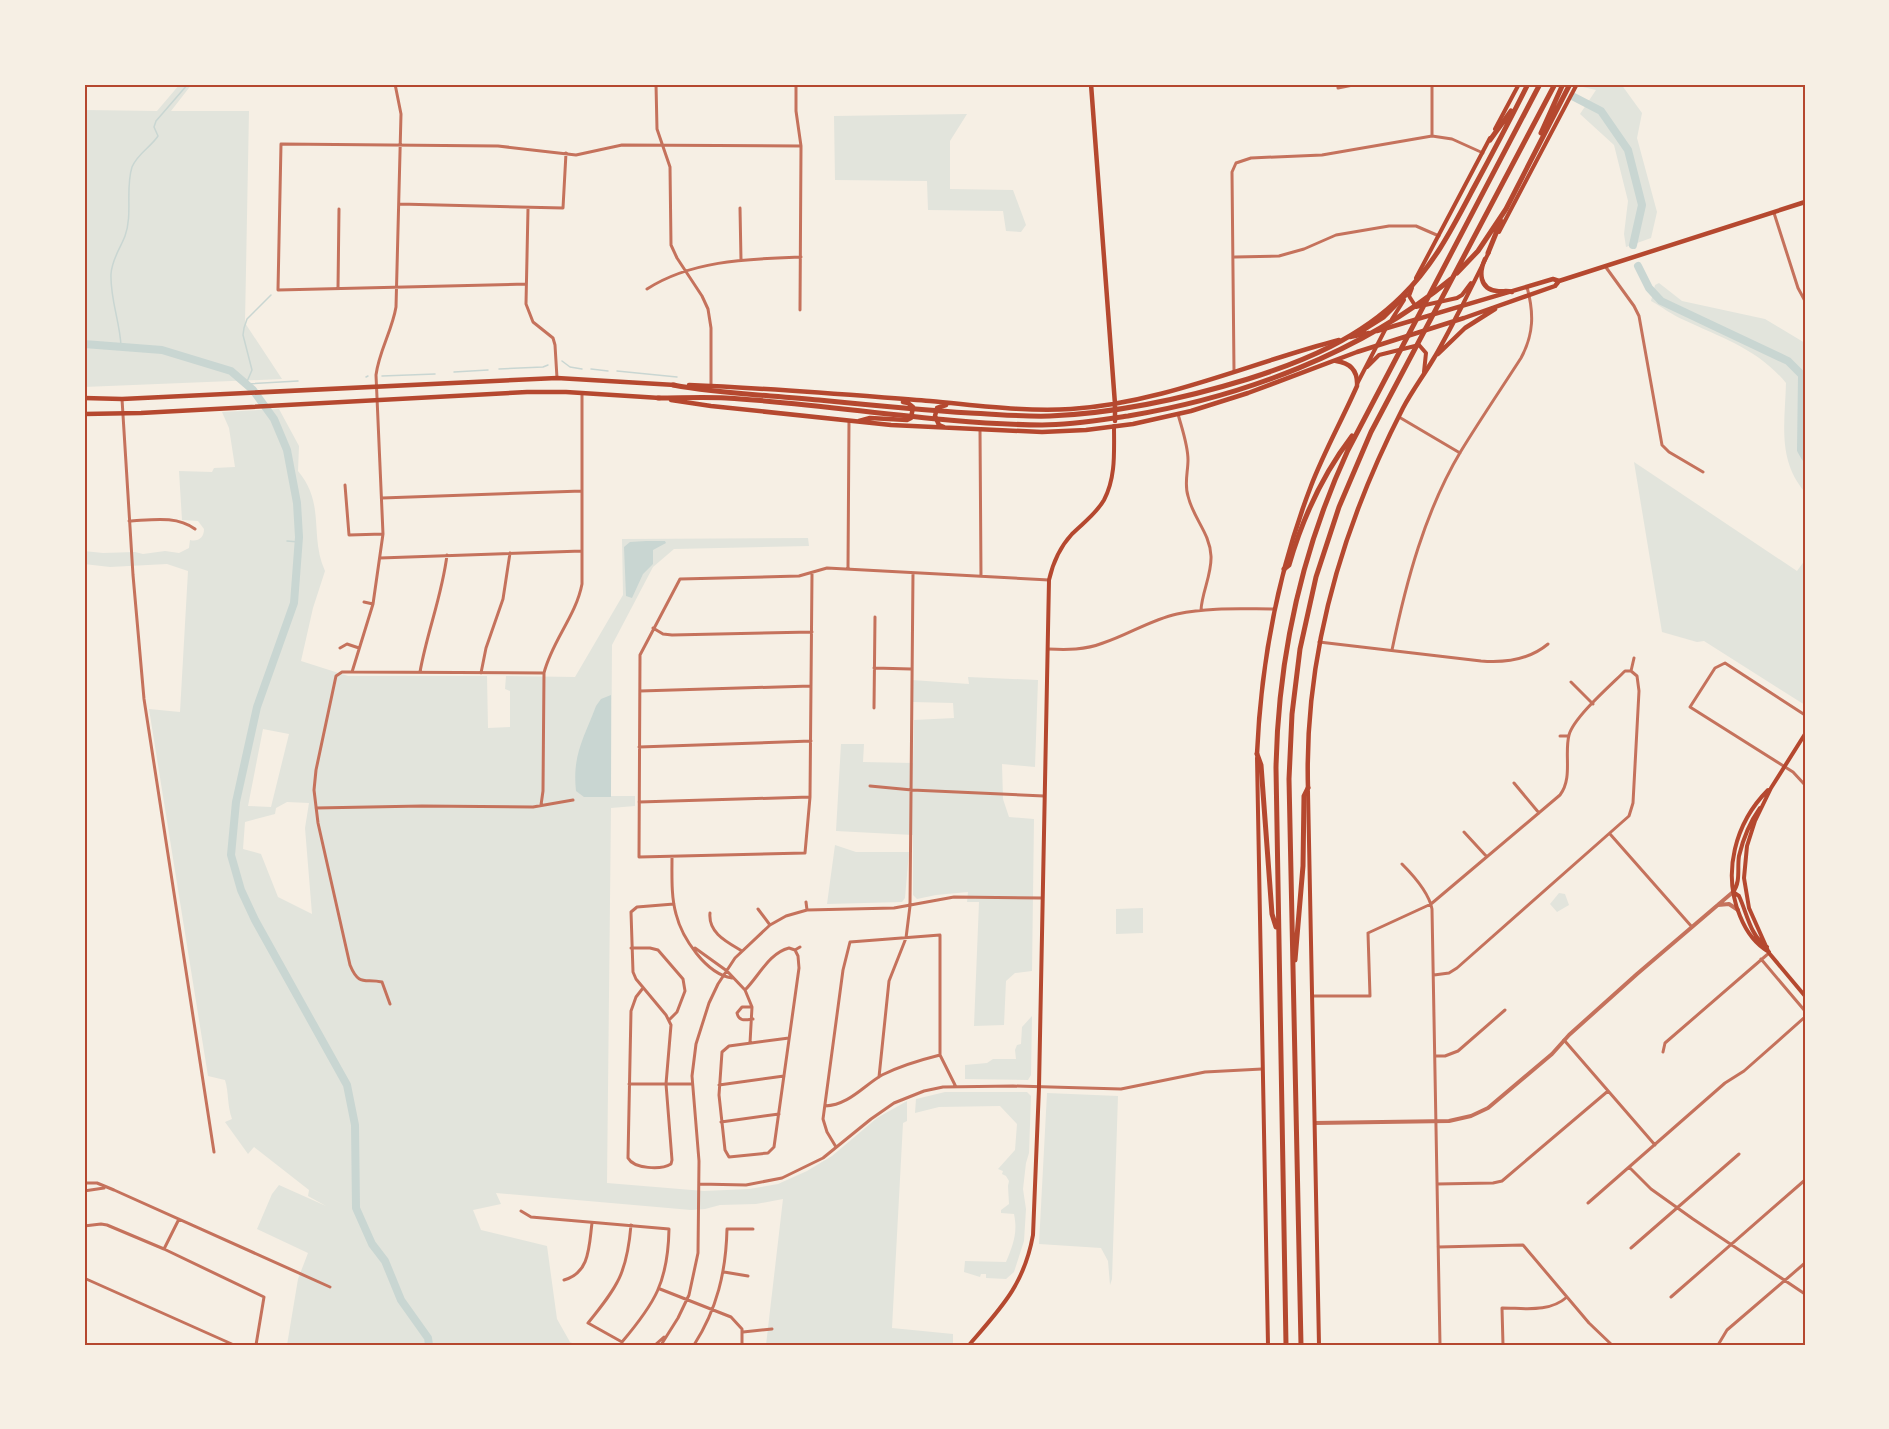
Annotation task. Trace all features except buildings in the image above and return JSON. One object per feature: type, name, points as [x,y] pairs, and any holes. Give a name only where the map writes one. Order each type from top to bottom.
[{"type":"highway","points":[[1490,140],[1528,84]]},
{"type":"highway","points":[[673,385],[706,391],[794,398],[892,411],[1049,416],[1112,411],[1161,403],[1200,394],[1293,364],[1333,346],[1381,315],[1428,267],[1448,236],[1528,84]]},
{"type":"highway","points":[[1286,1345],[1276,751],[1286,654],[1301,582],[1315,534],[1358,428],[1540,84]]},
{"type":"highway","points":[[1301,1345],[1290,747],[1294,690],[1303,633],[1320,561],[1344,492],[1371,432],[1555,84]]},
{"type":"highway","points":[[1488,253],[1563,84]]},
{"type":"highway","points":[[658,398],[725,398],[1044,425],[1093,421],[1204,401],[1280,376],[1324,358],[1411,307],[1443,285],[1467,263],[1478,251],[1506,209],[1570,84]]},
{"type":"highway","points":[[1284,569],[1289,565],[1301,529],[1321,487],[1342,449],[1358,428]]},
{"type":"highway","points":[[1257,754],[1261,765],[1272,914],[1278,931]]},
{"type":"highway","points":[[1293,976],[1299,935],[1303,872],[1304,796],[1308,788]]},
{"type":"main road","points":[[969,1345],[1008,1300],[1028,1258],[1033,1235],[1039,1087],[1049,580],[1065,542],[1099,508],[1108,490],[1114,467],[1115,404],[1091,84]]},
{"type":"main road","points":[[1268,1345],[1257,754],[1262,683],[1274,609],[1284,569],[1314,480],[1356,386],[1376,345],[1439,236],[1519,84]]},
{"type":"main road","points":[[1512,292],[1493,290],[1485,285],[1480,272],[1577,84]]},
{"type":"main road","points":[[84,414],[527,392],[658,398],[849,421],[980,429],[1086,430],[1179,414],[1248,393],[1376,345],[1555,286],[1559,281],[1805,202]]},
{"type":"main road","points":[[1319,1345],[1308,788],[1308,723],[1314,669],[1334,581],[1359,505],[1377,460],[1399,417],[1435,357],[1485,260]]},
{"type":"main road","points":[[1413,283],[1409,296],[1416,307],[1457,298],[1462,295],[1477,275]]},
{"type":"main road","points":[[84,398],[122,399],[557,378],[711,386],[1021,409],[1070,409],[1115,404],[1162,394],[1287,354],[1385,330],[1552,279],[1559,281]]},
{"type":"main road","points":[[1353,336],[1384,317],[1406,295]]},
{"type":"main road","points":[[1435,357],[1469,324],[1510,301]]},
{"type":"main road","points":[[1364,369],[1379,355],[1419,345],[1426,353],[1424,373]]},
{"type":"main road","points":[[1333,361],[1352,367],[1357,377],[1356,386]]},
{"type":"main road","points":[[856,421],[870,418],[901,420],[911,418],[913,407],[911,405],[884,398]]},
{"type":"main road","points":[[956,428],[939,425],[935,416],[937,408],[943,405],[970,405]]},
{"type":"main road","points":[[1768,950],[1746,898],[1744,878],[1747,846],[1755,821],[1771,788],[1805,734]]},
{"type":"main road","points":[[1768,950],[1760,947],[1752,938],[1738,910],[1733,892],[1732,870],[1738,838],[1760,798],[1771,788]]},
{"type":"main road","points":[[1733,892],[1737,886],[1743,841],[1755,814],[1765,801]]},
{"type":"main road","points":[[1733,892],[1739,896],[1753,930],[1762,944],[1805,996]]},
{"type":"street","points":[[352,672],[374,604],[383,534],[376,386],[377,365],[394,316],[397,288],[401,145],[400,105],[395,84]]},
{"type":"street","points":[[656,84],[656,122],[661,145],[670,168],[671,245],[702,296],[710,315],[711,386]]},
{"type":"street","points":[[796,84],[796,111],[801,146],[800,310]]},
{"type":"street","points":[[1338,86],[1358,84]]},
{"type":"street","points":[[1432,84],[1432,136]]},
{"type":"street","points":[[1234,371],[1232,172],[1236,163],[1251,158],[1322,155],[1432,136],[1452,139],[1483,153]]},
{"type":"street","points":[[526,284],[278,290],[281,144],[504,146],[583,154],[622,145],[801,146]]},
{"type":"street","points":[[399,204],[528,209],[563,208],[566,153]]},
{"type":"street","points":[[740,208],[741,260]]},
{"type":"street","points":[[528,209],[526,304],[530,317],[538,327],[551,335],[555,345],[557,378]]},
{"type":"street","points":[[338,289],[339,210]]},
{"type":"street","points":[[1773,212],[1795,280],[1805,301]]},
{"type":"street","points":[[1234,257],[1279,256],[1304,249],[1336,235],[1389,226],[1416,226],[1439,236]]},
{"type":"street","points":[[647,289],[668,277],[686,271],[741,260],[801,257]]},
{"type":"street","points":[[1605,266],[1639,316],[1662,445],[1669,452],[1703,472]]},
{"type":"street","points":[[1392,650],[1414,560],[1434,507],[1460,453],[1525,351],[1533,326],[1527,287]]},
{"type":"street","points":[[541,805],[544,673],[550,655],[578,601],[582,584],[582,393]]},
{"type":"street","points":[[122,399],[129,521],[144,699],[214,1152]]},
{"type":"street","points":[[1179,414],[1188,458],[1185,482],[1188,497],[1191,509],[1205,532],[1211,549],[1211,566],[1201,610]]},
{"type":"street","points":[[1399,417],[1460,453]]},
{"type":"street","points":[[848,568],[849,421]]},
{"type":"street","points":[[980,429],[981,576]]},
{"type":"street","points":[[345,485],[349,535],[383,534]]},
{"type":"street","points":[[382,498],[582,491]]},
{"type":"street","points":[[129,521],[163,519],[182,521],[195,529]]},
{"type":"street","points":[[380,558],[582,551]]},
{"type":"street","points":[[481,673],[486,648],[503,599],[510,552]]},
{"type":"street","points":[[420,672],[427,635],[441,595],[447,555]]},
{"type":"street","points":[[812,574],[810,797],[805,853],[639,857],[640,655],[680,579],[799,576],[826,568],[848,568],[1049,580]]},
{"type":"street","points":[[879,1077],[889,981],[906,938],[910,906],[913,573]]},
{"type":"street","points":[[364,602],[374,604]]},
{"type":"street","points":[[1048,649],[1090,647],[1113,640],[1156,620],[1201,610],[1274,609]]},
{"type":"street","points":[[874,708],[875,617]]},
{"type":"street","points":[[653,628],[663,634],[672,635],[812,632]]},
{"type":"street","points":[[1319,642],[1501,662],[1526,657],[1548,644]]},
{"type":"street","points":[[340,648],[348,644],[359,648]]},
{"type":"street","points":[[1631,671],[1634,658]]},
{"type":"street","points":[[1805,715],[1725,663],[1718,665],[1690,707],[1784,767],[1805,785]]},
{"type":"street","points":[[874,669],[911,669]]},
{"type":"street","points":[[1362,932],[1368,933],[1431,904],[1560,795],[1566,786],[1568,736],[1576,721],[1625,671],[1631,671],[1637,676],[1640,691],[1633,803],[1629,816],[1457,968],[1449,974],[1434,975]]},
{"type":"street","points":[[390,1005],[382,982],[362,981],[353,973],[316,808],[314,790],[316,770],[335,682],[339,674],[352,672],[544,673]]},
{"type":"street","points":[[1571,682],[1593,704]]},
{"type":"street","points":[[640,691],[811,686]]},
{"type":"street","points":[[1560,736],[1568,736]]},
{"type":"street","points":[[639,747],[811,741]]},
{"type":"street","points":[[1514,783],[1539,813]]},
{"type":"street","points":[[870,786],[1046,796]]},
{"type":"street","points":[[639,802],[810,797]]},
{"type":"street","points":[[316,808],[533,807],[573,800]]},
{"type":"street","points":[[1464,832],[1487,857]]},
{"type":"street","points":[[1610,834],[1692,927]]},
{"type":"street","points":[[672,857],[674,904],[682,930],[701,960],[723,977],[732,978]]},
{"type":"street","points":[[1402,864],[1415,878],[1431,904],[1440,1345]]},
{"type":"street","points":[[1315,1123],[1460,1119],[1488,1108],[1552,1054],[1564,1040],[1733,892]]},
{"type":"street","points":[[661,1345],[687,1300],[696,1270],[698,1253],[699,1161],[692,1084],[696,1044],[709,1003],[727,970],[742,951],[770,925],[786,916],[807,910],[894,908],[954,897],[1043,898]]},
{"type":"street","points":[[806,902],[807,910]]},
{"type":"street","points":[[644,988],[631,1007],[628,1154],[630,1162],[635,1165],[662,1168],[670,1164],[672,1160],[666,1084],[671,1034],[669,1020],[633,972],[631,912],[633,909],[674,904]]},
{"type":"street","points":[[1718,905],[1729,904],[1738,910]]},
{"type":"street","points":[[758,909],[770,925]]},
{"type":"street","points":[[710,913],[709,921],[715,931],[742,951]]},
{"type":"street","points":[[1312,996],[1370,996],[1368,933]]},
{"type":"street","points":[[837,1147],[827,1132],[823,1119],[843,970],[850,942],[940,935],[940,1055],[956,1086]]},
{"type":"street","points":[[693,947],[727,970],[745,990],[752,1007],[750,1043]]},
{"type":"street","points":[[745,990],[781,951],[786,948],[795,950],[800,947]]},
{"type":"street","points":[[631,948],[655,949],[665,956],[683,979],[685,991],[677,1012],[669,1020]]},
{"type":"street","points":[[789,1038],[729,1046],[723,1049],[718,1085],[725,1150],[729,1157],[768,1153],[773,1150],[799,969],[795,950]]},
{"type":"street","points":[[1663,1052],[1665,1043],[1761,959],[1768,950]]},
{"type":"street","points":[[1761,959],[1805,1011]]},
{"type":"street","points":[[752,1007],[742,1008],[737,1013],[743,1020],[753,1019]]},
{"type":"street","points":[[1435,1056],[1454,1054],[1505,1010]]},
{"type":"street","points":[[1588,1203],[1805,1017]]},
{"type":"street","points":[[1564,1040],[1655,1145]]},
{"type":"street","points":[[825,1106],[844,1102],[892,1070],[940,1055]]},
{"type":"street","points":[[699,1184],[746,1185],[782,1178],[823,1158],[894,1103],[924,1091],[956,1086],[1121,1089],[1205,1072],[1262,1069]]},
{"type":"street","points":[[718,1085],[784,1076]]},
{"type":"street","points":[[629,1084],[692,1084]]},
{"type":"street","points":[[1437,1184],[1502,1181],[1608,1091]]},
{"type":"street","points":[[722,1122],[779,1114]]},
{"type":"street","points":[[1631,1248],[1739,1154]]},
{"type":"street","points":[[1629,1167],[1651,1189],[1805,1294]]},
{"type":"street","points":[[1671,1297],[1805,1180]]},
{"type":"street","points":[[84,1183],[97,1184],[330,1287]]},
{"type":"street","points":[[84,1191],[106,1188]]},
{"type":"street","points":[[521,1211],[531,1217],[631,1225],[669,1229],[667,1256],[660,1288],[645,1314],[622,1342],[588,1323],[608,1299],[621,1277],[627,1259],[631,1225]]},
{"type":"street","points":[[164,1250],[178,1219]]},
{"type":"street","points":[[564,1280],[573,1278],[586,1262],[592,1222]]},
{"type":"street","points":[[84,1226],[107,1225],[264,1297],[256,1345]]},
{"type":"street","points":[[694,1345],[712,1309],[724,1272],[727,1229],[753,1229]]},
{"type":"street","points":[[1438,1247],[1523,1245],[1589,1323],[1612,1345]]},
{"type":"street","points":[[1718,1345],[1727,1330],[1805,1263]]},
{"type":"street","points":[[724,1272],[748,1276]]},
{"type":"street","points":[[84,1278],[234,1345]]},
{"type":"street","points":[[660,1288],[731,1317],[738,1322],[743,1332],[742,1345]]},
{"type":"street","points":[[1503,1345],[1502,1308],[1549,1308],[1568,1297]]},
{"type":"street","points":[[743,1332],[772,1329]]},
{"type":"street","points":[[655,1345],[668,1334]]},
{"type":"shaded area","points":[[180,84],[192,84],[171,111],[249,111],[245,323],[282,379],[84,387],[84,110],[157,111]]},
{"type":"shaded area","points":[[1585,84],[1621,84],[1642,113],[1637,138],[1657,212],[1651,238],[1626,247],[1624,234],[1628,201],[1614,145],[1580,114],[1596,90],[1583,87]]},
{"type":"shaded area","points":[[967,114],[950,141],[950,189],[1013,190],[1026,225],[1021,232],[1006,231],[1003,211],[928,210],[927,181],[835,180],[834,116]]},
{"type":"shaded area","points":[[1659,283],[1682,301],[1765,319],[1805,343],[1805,492],[1796,480],[1786,454],[1784,426],[1786,383],[1764,361],[1751,353],[1651,301],[1655,285]]},
{"type":"shaded area","points":[[279,409],[299,446],[298,471],[307,483],[312,496],[320,558],[325,571],[313,608],[301,661],[348,676],[487,676],[488,728],[510,727],[510,691],[505,689],[506,676],[575,677],[623,595],[622,539],[808,538],[809,546],[674,549],[653,567],[612,645],[611,796],[635,796],[635,806],[611,808],[607,1183],[704,1191],[749,1189],[778,1184],[807,1171],[832,1156],[877,1118],[907,1101],[907,1121],[903,1123],[892,1328],[953,1334],[953,1345],[766,1345],[783,1199],[691,1210],[496,1193],[501,1204],[473,1210],[481,1230],[547,1246],[557,1319],[570,1342],[577,1345],[287,1345],[298,1279],[308,1253],[257,1229],[272,1194],[279,1185],[326,1206],[308,1196],[309,1190],[254,1147],[248,1154],[225,1122],[232,1119],[225,1080],[208,1076],[149,709],[180,712],[188,571],[167,564],[110,567],[84,564],[84,551],[179,553],[189,548],[190,540],[198,540],[202,537],[204,529],[198,521],[182,520],[179,471],[212,472],[214,468],[235,467],[229,428],[222,412]],"holes":[[[263,729],[289,734],[271,807],[248,806]],[[287,802],[309,803],[305,828],[312,914],[278,897],[261,854],[243,849],[245,822],[275,814],[276,808]]]},
{"type":"shaded area","points":[[1634,462],[1797,571],[1805,560],[1805,705],[1704,641],[1697,642],[1662,632]]},
{"type":"shaded area","points":[[665,541],[666,543],[653,550],[653,564],[643,574],[632,598],[626,596],[624,547],[630,542]]},
{"type":"shaded area","points":[[968,677],[1038,680],[1035,767],[1002,764],[1003,799],[1009,817],[1034,819],[1032,971],[1015,973],[1006,981],[1004,1025],[974,1026],[979,902],[967,902],[968,892],[917,899],[913,895],[913,835],[836,831],[841,744],[864,744],[863,762],[913,763],[914,720],[954,718],[953,703],[913,702],[912,680],[969,684]]},
{"type":"shaded area","points":[[611,695],[611,797],[584,797],[576,791],[577,757],[596,706],[601,699]]},
{"type":"shaded area","points":[[835,845],[856,852],[909,852],[905,898],[902,902],[827,904]]},
{"type":"shaded area","points":[[1559,893],[1565,894],[1569,905],[1557,912],[1550,904]]},
{"type":"shaded area","points":[[1143,908],[1143,933],[1116,934],[1116,909]]},
{"type":"shaded area","points":[[1032,1016],[1031,1075],[1028,1080],[965,1079],[965,1065],[987,1063],[993,1059],[1016,1059],[1015,1050],[1017,1045],[1021,1044],[1022,1027]]},
{"type":"shaded area","points":[[945,1092],[1027,1092],[1031,1096],[1029,1153],[1023,1189],[1026,1209],[1024,1241],[1014,1272],[1006,1279],[986,1278],[986,1274],[981,1274],[980,1277],[964,1272],[965,1261],[1006,1262],[1011,1250],[1015,1233],[1014,1214],[1001,1213],[1001,1210],[1009,1204],[1009,1181],[1002,1174],[1003,1171],[998,1169],[1015,1150],[1017,1124],[1000,1106],[939,1107],[915,1113],[916,1099]]},
{"type":"shaded area","points":[[1047,1093],[1118,1096],[1110,1285],[1108,1261],[1101,1248],[1039,1244]]},
{"type":"waterway","points":[[121,346],[111,274],[127,228],[132,167],[137,158],[158,136],[154,127],[156,121],[188,84]]},
{"type":"waterway","points":[[1574,97],[1601,111],[1628,150],[1642,205],[1633,245]]},
{"type":"waterway","points":[[1638,266],[1649,288],[1661,301],[1788,361],[1802,375],[1801,450],[1805,457]]},
{"type":"waterway","points":[[271,295],[247,319],[244,328],[243,335],[252,370],[246,384],[298,381]]},
{"type":"waterway","points":[[84,344],[162,350],[231,371],[253,390],[274,419],[287,450],[297,503],[299,537],[294,603],[257,707],[236,802],[231,855],[241,890],[255,920],[347,1085],[355,1125],[356,1208],[372,1244],[385,1261],[401,1300],[428,1338],[429,1345]]},
{"type":"waterway","points":[[562,361],[570,367],[582,369]]},
{"type":"waterway","points":[[499,369],[548,365]]},
{"type":"waterway","points":[[591,369],[608,371]]},
{"type":"waterway","points":[[454,372],[488,370]]},
{"type":"waterway","points":[[617,371],[677,377]]},
{"type":"waterway","points":[[382,376],[435,374]]},
{"type":"waterway","points":[[287,541],[299,542]]}]
